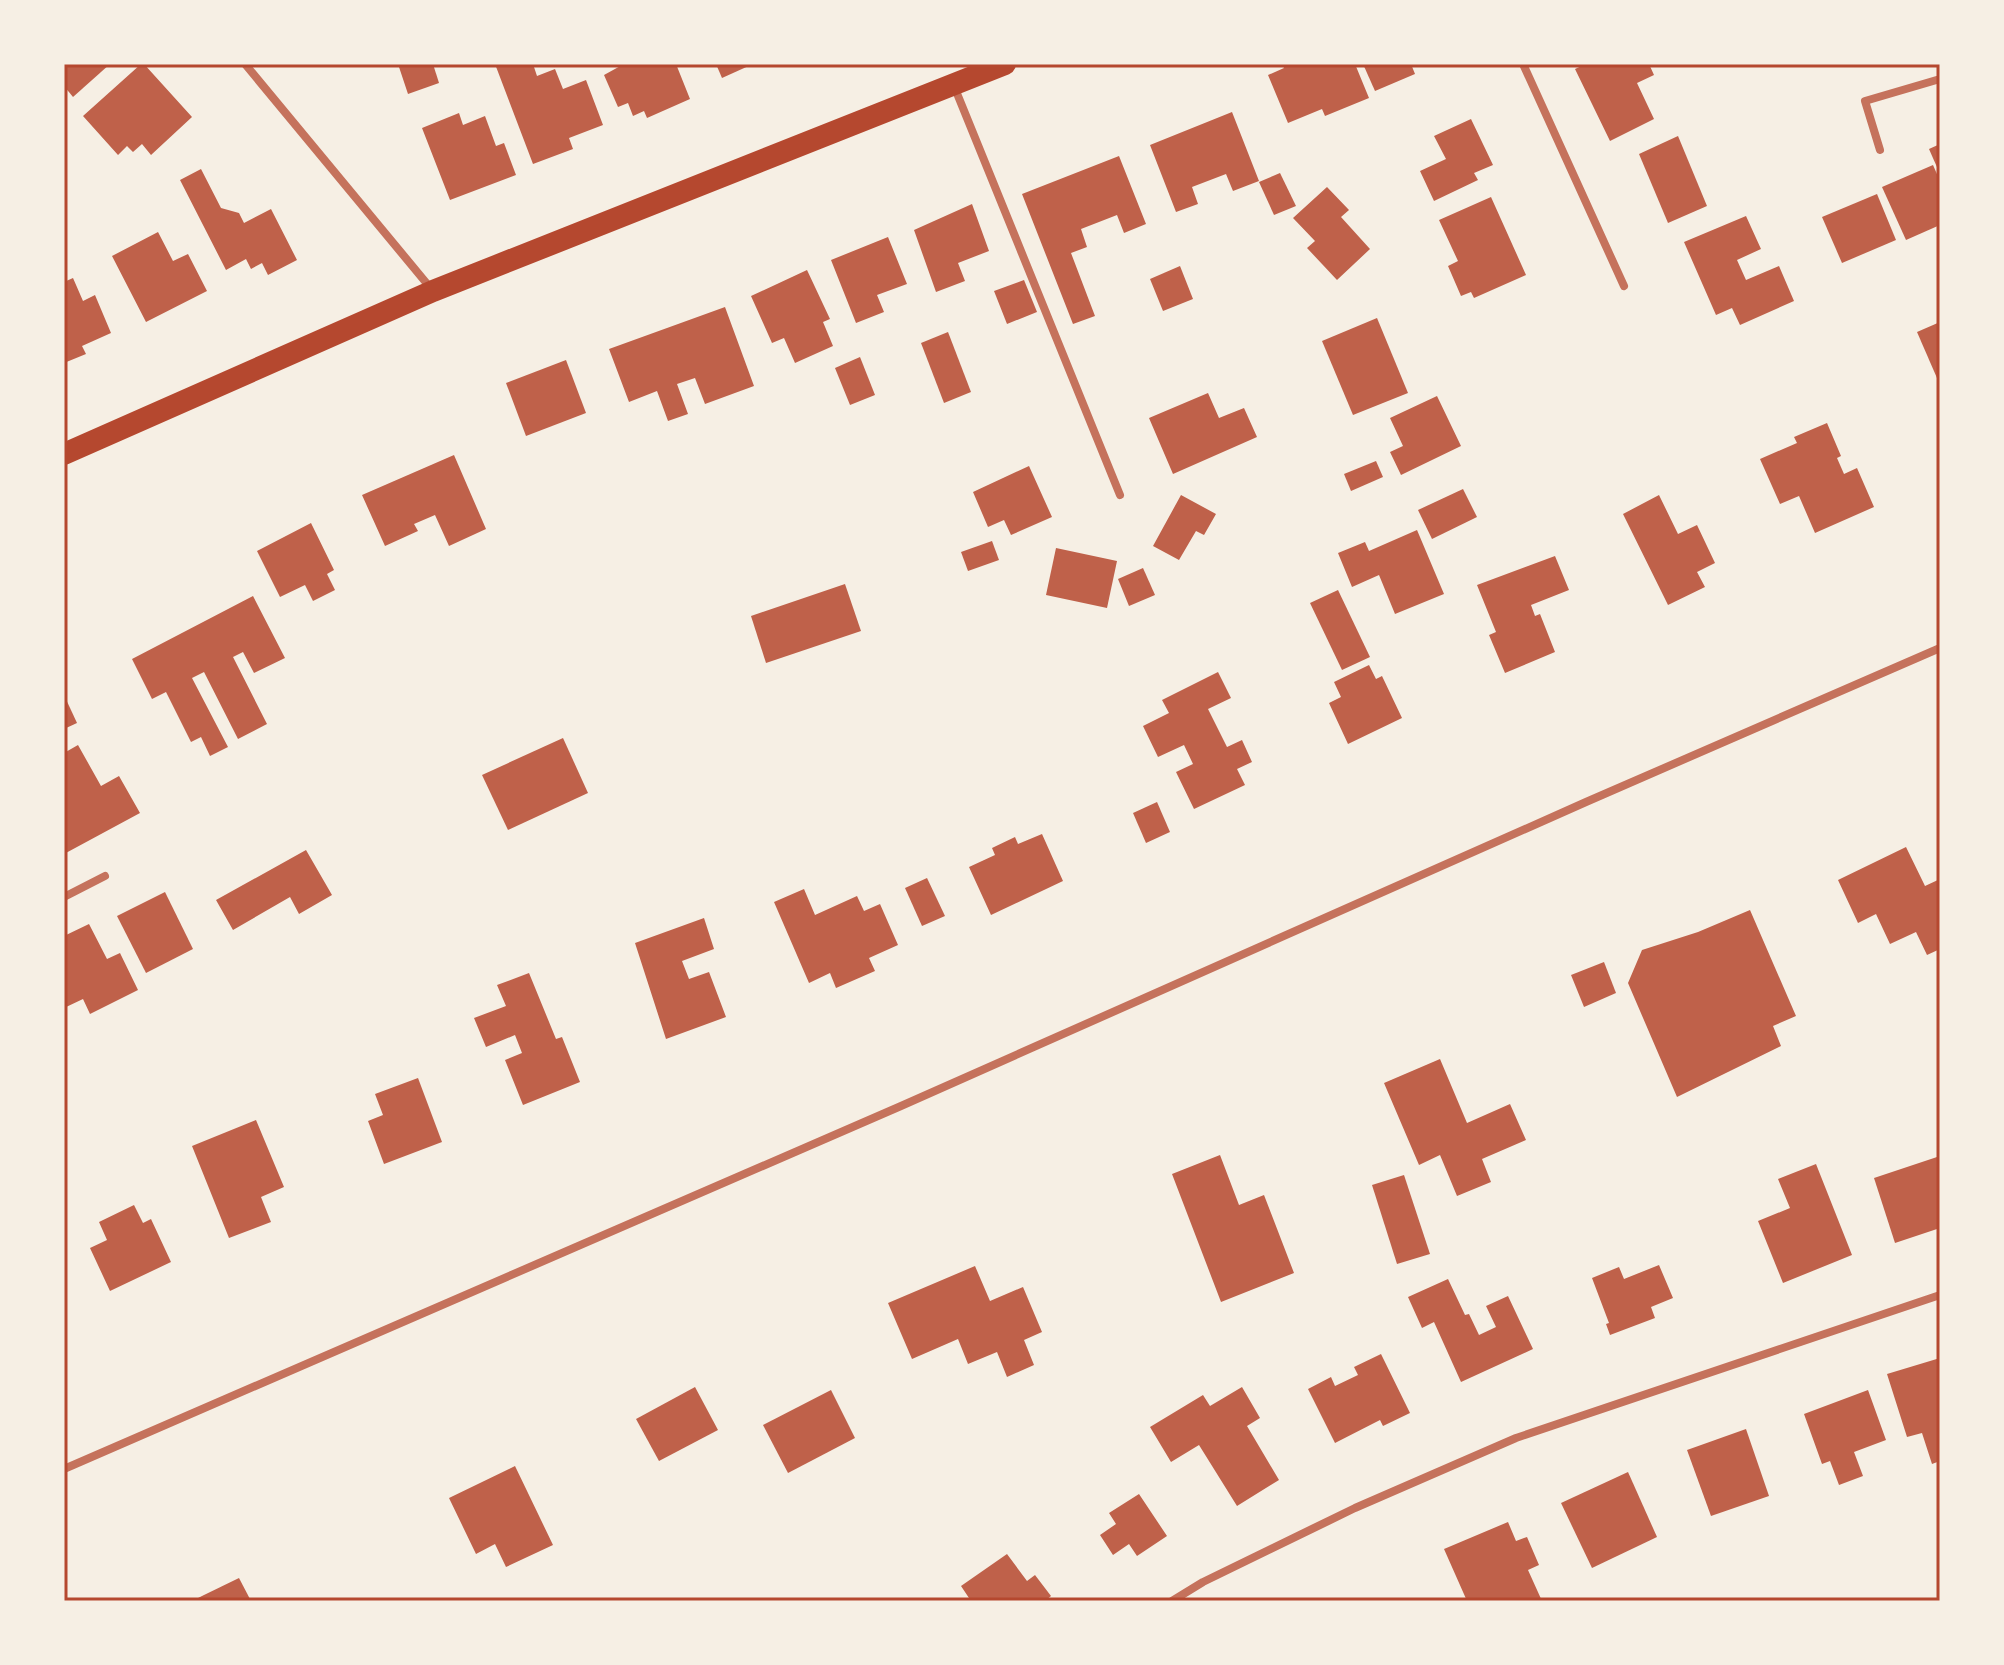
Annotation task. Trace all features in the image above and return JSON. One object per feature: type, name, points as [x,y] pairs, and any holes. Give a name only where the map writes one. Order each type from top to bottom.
[{"type":"highway","points":[[64,454],[433,291],[1002,65]]},
{"type":"street","points":[[245,64],[433,291]]},
{"type":"street","points":[[1523,64],[1624,286]]},
{"type":"street","points":[[1880,150],[1865,101],[1940,79]]},
{"type":"street","points":[[953,85],[1120,495]]},
{"type":"street","points":[[64,1469],[901,1106],[1940,648]]},
{"type":"street","points":[[64,897],[105,876]]},
{"type":"street","points":[[1172,1601],[1203,1582],[1355,1508],[1516,1438],[1940,1295]]},
{"type":"building","points":[[64,64],[110,64],[73,97],[64,86]]},
{"type":"building","points":[[141,64],[192,117],[151,155],[142,144],[133,152],[127,146],[118,155],[83,116]]},
{"type":"building","points":[[398,64],[433,64],[439,83],[408,94]]},
{"type":"building","points":[[495,64],[533,64],[537,76],[555,69],[563,89],[586,80],[603,125],[569,138],[573,149],[533,164]]},
{"type":"building","points":[[624,64],[676,64],[690,99],[647,118],[644,111],[633,116],[628,103],[618,107],[604,75]]},
{"type":"building","points":[[716,64],[753,64],[722,78]]},
{"type":"building","points":[[1282,64],[1355,64],[1369,98],[1325,116],[1322,109],[1288,123],[1268,75],[1284,68]]},
{"type":"building","points":[[1363,64],[1411,64],[1415,74],[1375,91]]},
{"type":"building","points":[[1586,64],[1649,64],[1654,75],[1637,83],[1654,119],[1610,141],[1575,69]]},
{"type":"building","points":[[1232,112],[1259,181],[1233,191],[1226,174],[1192,187],[1198,204],[1176,212],[1150,145]]},
{"type":"building","points":[[459,113],[463,125],[485,116],[496,146],[504,143],[516,175],[450,200],[422,128]]},
{"type":"building","points":[[1471,119],[1493,165],[1474,173],[1478,180],[1434,201],[1420,171],[1446,159],[1434,136]]},
{"type":"building","points":[[1678,136],[1707,206],[1668,223],[1639,154]]},
{"type":"building","points":[[1940,144],[1940,174],[1929,149]]},
{"type":"building","points":[[1119,156],[1146,224],[1124,233],[1117,215],[1081,229],[1087,247],[1071,253],[1095,316],[1073,324],[1022,194]]},
{"type":"building","points":[[1933,165],[1940,181],[1940,225],[1906,240],[1882,187]]},
{"type":"building","points":[[201,169],[221,208],[239,213],[244,223],[271,209],[297,260],[268,275],[262,263],[251,269],[246,259],[226,270],[180,180]]},
{"type":"building","points":[[1280,173],[1296,206],[1274,215],[1259,182]]},
{"type":"building","points":[[1327,187],[1349,210],[1341,217],[1370,249],[1337,280],[1307,248],[1315,241],[1293,218]]},
{"type":"building","points":[[1877,194],[1896,240],[1842,263],[1822,217]]},
{"type":"building","points":[[1491,197],[1526,275],[1474,298],[1471,292],[1461,296],[1448,266],[1458,261],[1439,220]]},
{"type":"building","points":[[972,204],[989,251],[958,263],[965,281],[936,292],[914,230]]},
{"type":"building","points":[[1746,216],[1761,249],[1737,260],[1746,280],[1779,266],[1794,301],[1740,325],[1732,308],[1716,315],[1684,242]]},
{"type":"building","points":[[158,232],[173,261],[188,254],[207,291],[146,322],[112,256]]},
{"type":"building","points":[[888,237],[907,284],[877,295],[884,312],[856,323],[831,260]]},
{"type":"building","points":[[1180,266],[1193,299],[1163,311],[1150,279]]},
{"type":"building","points":[[807,270],[830,319],[823,322],[833,346],[795,363],[784,338],[772,343],[751,296]]},
{"type":"building","points":[[73,278],[83,301],[95,295],[111,333],[82,346],[86,354],[64,363],[64,282]]},
{"type":"building","points":[[1024,280],[1037,312],[1007,324],[994,291]]},
{"type":"building","points":[[725,307],[754,386],[705,404],[695,378],[677,384],[688,414],[668,421],[657,391],[629,402],[609,349]]},
{"type":"building","points":[[1377,318],[1408,393],[1353,415],[1322,341]]},
{"type":"building","points":[[1940,322],[1940,385],[1917,332]]},
{"type":"building","points":[[948,332],[971,392],[944,403],[921,343]]},
{"type":"building","points":[[860,357],[875,395],[850,405],[835,368]]},
{"type":"building","points":[[566,360],[586,413],[526,436],[506,383]]},
{"type":"building","points":[[1208,393],[1219,418],[1244,408],[1257,437],[1173,474],[1149,418]]},
{"type":"building","points":[[1437,396],[1461,446],[1401,475],[1390,452],[1403,446],[1390,418]]},
{"type":"building","points":[[1827,423],[1841,456],[1837,458],[1844,474],[1857,468],[1874,507],[1815,533],[1799,496],[1780,504],[1760,459],[1797,443],[1794,437]]},
{"type":"building","points":[[454,455],[486,529],[449,546],[435,515],[414,524],[418,531],[385,546],[362,495]]},
{"type":"building","points":[[1376,461],[1383,477],[1351,491],[1344,474]]},
{"type":"building","points":[[1029,466],[1052,517],[1011,535],[1004,520],[988,527],[973,492]]},
{"type":"building","points":[[1463,489],[1477,517],[1432,539],[1418,510]]},
{"type":"building","points":[[1181,495],[1216,514],[1204,535],[1196,531],[1179,560],[1153,546]]},
{"type":"building","points":[[1659,495],[1678,534],[1697,525],[1715,563],[1697,572],[1705,587],[1668,605],[1623,514]]},
{"type":"building","points":[[311,523],[334,570],[327,574],[335,590],[313,601],[305,585],[280,597],[257,551]]},
{"type":"building","points":[[1417,530],[1444,594],[1395,614],[1379,575],[1352,587],[1338,553],[1365,542],[1369,551]]},
{"type":"building","points":[[992,541],[999,560],[968,571],[961,552]]},
{"type":"building","points":[[1056,548],[1117,561],[1107,608],[1046,595]]},
{"type":"building","points":[[1555,556],[1569,590],[1531,605],[1535,616],[1540,614],[1555,652],[1505,673],[1489,635],[1496,632],[1477,585]]},
{"type":"building","points":[[1143,568],[1155,595],[1129,606],[1118,579]]},
{"type":"building","points":[[845,584],[861,631],[766,663],[751,616]]},
{"type":"building","points":[[1338,590],[1370,657],[1342,670],[1310,603]]},
{"type":"building","points":[[253,596],[285,658],[254,673],[243,652],[233,657],[267,724],[238,739],[204,672],[192,678],[228,747],[210,756],[201,737],[191,742],[166,692],[152,699],[132,659]]},
{"type":"building","points":[[1369,665],[1376,679],[1382,676],[1402,718],[1348,744],[1329,703],[1341,697],[1334,682]]},
{"type":"building","points":[[1218,672],[1231,698],[1208,709],[1227,747],[1242,740],[1252,762],[1237,769],[1245,785],[1194,809],[1176,772],[1193,764],[1184,745],[1158,757],[1143,726],[1169,713],[1162,700]]},
{"type":"building","points":[[64,695],[77,723],[64,729]]},
{"type":"building","points":[[563,738],[588,793],[508,830],[482,775]]},
{"type":"building","points":[[78,745],[101,786],[119,776],[140,813],[64,854],[64,753]]},
{"type":"building","points":[[1157,802],[1170,832],[1146,843],[1133,813]]},
{"type":"building","points":[[1042,834],[1063,881],[991,915],[969,867],[995,855],[992,848],[1015,837],[1018,844]]},
{"type":"building","points":[[1906,847],[1925,886],[1940,879],[1940,949],[1927,955],[1916,932],[1890,944],[1876,914],[1858,923],[1838,880]]},
{"type":"building","points":[[306,850],[332,895],[299,914],[290,897],[233,930],[216,900]]},
{"type":"building","points":[[927,878],[945,916],[922,926],[905,888]]},
{"type":"building","points":[[804,889],[815,915],[857,896],[864,911],[880,904],[898,945],[869,958],[875,971],[836,988],[830,973],[809,983],[774,902]]},
{"type":"building","points":[[165,892],[193,949],[146,973],[117,916]]},
{"type":"building","points":[[1750,910],[1796,1016],[1773,1026],[1781,1046],[1677,1097],[1628,983],[1642,950],[1698,932]]},
{"type":"building","points":[[704,918],[714,949],[682,961],[689,979],[709,972],[726,1017],[666,1039],[635,943]]},
{"type":"building","points":[[89,924],[107,959],[120,953],[138,990],[90,1014],[83,999],[64,1008],[64,936]]},
{"type":"building","points":[[1604,962],[1616,993],[1584,1007],[1571,975]]},
{"type":"building","points":[[529,973],[556,1039],[562,1037],[580,1082],[523,1105],[505,1060],[522,1053],[515,1035],[486,1047],[474,1018],[506,1006],[497,985]]},
{"type":"building","points":[[1440,1059],[1467,1123],[1510,1104],[1526,1140],[1482,1159],[1491,1182],[1457,1196],[1440,1155],[1419,1165],[1384,1083]]},
{"type":"building","points":[[418,1078],[442,1142],[384,1164],[368,1121],[383,1115],[375,1094]]},
{"type":"building","points":[[256,1120],[284,1187],[261,1197],[271,1222],[229,1238],[192,1146]]},
{"type":"building","points":[[1220,1155],[1239,1205],[1264,1195],[1294,1273],[1221,1302],[1172,1174]]},
{"type":"building","points":[[1940,1156],[1940,1228],[1895,1243],[1874,1178]]},
{"type":"building","points":[[1816,1164],[1852,1255],[1783,1283],[1758,1221],[1790,1208],[1778,1179]]},
{"type":"building","points":[[1404,1175],[1430,1254],[1397,1264],[1372,1185]]},
{"type":"building","points":[[134,1205],[143,1223],[151,1219],[171,1262],[110,1291],[90,1248],[107,1240],[99,1222]]},
{"type":"building","points":[[1659,1265],[1673,1298],[1651,1307],[1655,1318],[1610,1335],[1606,1324],[1609,1323],[1592,1278],[1619,1267],[1624,1279]]},
{"type":"building","points":[[975,1266],[990,1301],[1023,1287],[1042,1332],[1024,1340],[1034,1365],[1007,1377],[997,1352],[968,1364],[958,1339],[912,1359],[888,1303]]},
{"type":"building","points":[[1448,1279],[1465,1315],[1469,1314],[1479,1335],[1496,1327],[1486,1306],[1508,1296],[1533,1349],[1461,1382],[1434,1322],[1422,1328],[1408,1297]]},
{"type":"building","points":[[1381,1354],[1410,1413],[1383,1426],[1380,1420],[1335,1443],[1308,1389],[1331,1377],[1335,1386],[1358,1375],[1354,1367]]},
{"type":"building","points":[[1940,1358],[1940,1461],[1932,1464],[1922,1433],[1907,1437],[1887,1374]]},
{"type":"building","points":[[695,1387],[718,1430],[659,1461],[636,1419]]},
{"type":"building","points":[[1242,1387],[1260,1418],[1247,1426],[1279,1480],[1237,1506],[1199,1445],[1171,1462],[1150,1427],[1203,1395],[1210,1406]]},
{"type":"building","points":[[831,1390],[855,1438],[788,1473],[763,1425]]},
{"type":"building","points":[[1868,1390],[1886,1440],[1854,1452],[1863,1476],[1839,1485],[1830,1461],[1822,1464],[1804,1414]]},
{"type":"building","points":[[1746,1429],[1769,1496],[1711,1516],[1687,1450]]},
{"type":"building","points":[[515,1466],[553,1545],[506,1567],[495,1544],[476,1554],[449,1498]]},
{"type":"building","points":[[1628,1472],[1657,1537],[1592,1568],[1561,1503]]},
{"type":"building","points":[[1139,1494],[1167,1536],[1137,1556],[1129,1544],[1113,1555],[1100,1535],[1116,1524],[1109,1513]]},
{"type":"building","points":[[1508,1522],[1516,1541],[1527,1537],[1539,1565],[1528,1570],[1542,1601],[1467,1601],[1444,1549]]},
{"type":"building","points":[[1007,1554],[1027,1581],[1035,1575],[1051,1596],[1045,1601],[971,1601],[961,1586]]},
{"type":"building","points":[[239,1578],[251,1601],[192,1601],[204,1595]]}]
